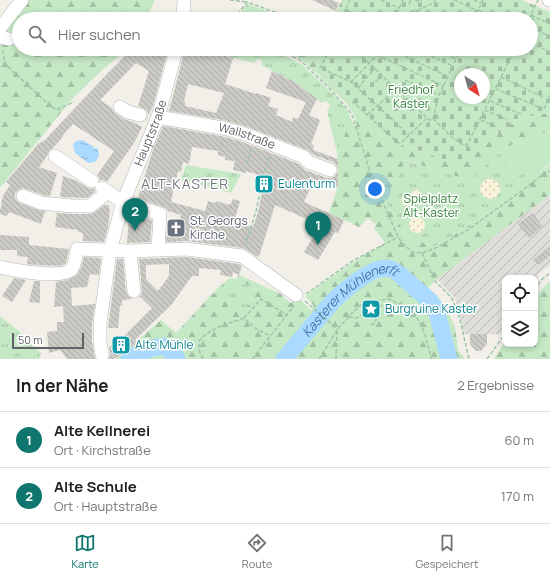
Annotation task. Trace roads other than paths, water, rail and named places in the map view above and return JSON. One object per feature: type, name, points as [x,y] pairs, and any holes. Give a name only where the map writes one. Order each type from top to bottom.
[{"type":"street","points":[[183,12],[184,0]]},
{"type":"street","points":[[13,12],[17,2]]},
{"type":"street","points":[[3,35],[12,14]]},
{"type":"street","name":"Hauptstraße","points":[[102,355],[100,323],[110,251],[150,118],[174,56]]},
{"type":"street","name":"Wallstraße","points":[[120,107],[128,112],[150,118],[222,128],[242,133],[304,157],[308,162],[330,170]]},
{"type":"street","points":[[55,156],[124,202],[160,214],[158,250]]},
{"type":"street","points":[[23,196],[41,203],[90,206],[101,187]]},
{"type":"street","points":[[0,267],[22,272],[54,274],[66,272],[73,268],[77,249],[130,251],[186,249],[242,256],[298,296]]},
{"type":"street","points":[[130,251],[134,292]]},
{"type":"water","points":[[83,140],[94,147],[94,149],[98,149],[99,156],[95,162],[88,163],[75,153],[73,145],[76,141]]},
{"type":"waterway","name":"Kasterer Mühlenerft","points":[[284,359],[334,300],[365,275],[386,268],[392,269],[398,273],[430,301],[436,309],[449,359]]},
{"type":"waterway","name":"Kasterer Mühlenerft","points":[[129,359],[137,354],[163,346],[173,353],[177,359]]},
{"type":"place","name":"Eulenturm","points":[[264,184]]},
{"type":"place","name":"St. Georgs Kirche","points":[[176,228]]},
{"type":"place","name":"Alte Schule","points":[[135,231]]},
{"type":"place","name":"Alte Kellnerei","points":[[318,245]]},
{"type":"place","name":"Burgruine Kaster","points":[[371,309]]},
{"type":"place","name":"Alte Mühle","points":[[121,345]]},
{"type":"district","name":"ALT-KASTER","points":[[185,184]]},
{"type":"park label","name":"Friedhof Kaster","points":[[411,97]]},
{"type":"park label","name":"Spielplatz Alt-Kaster","points":[[431,206]]}]
